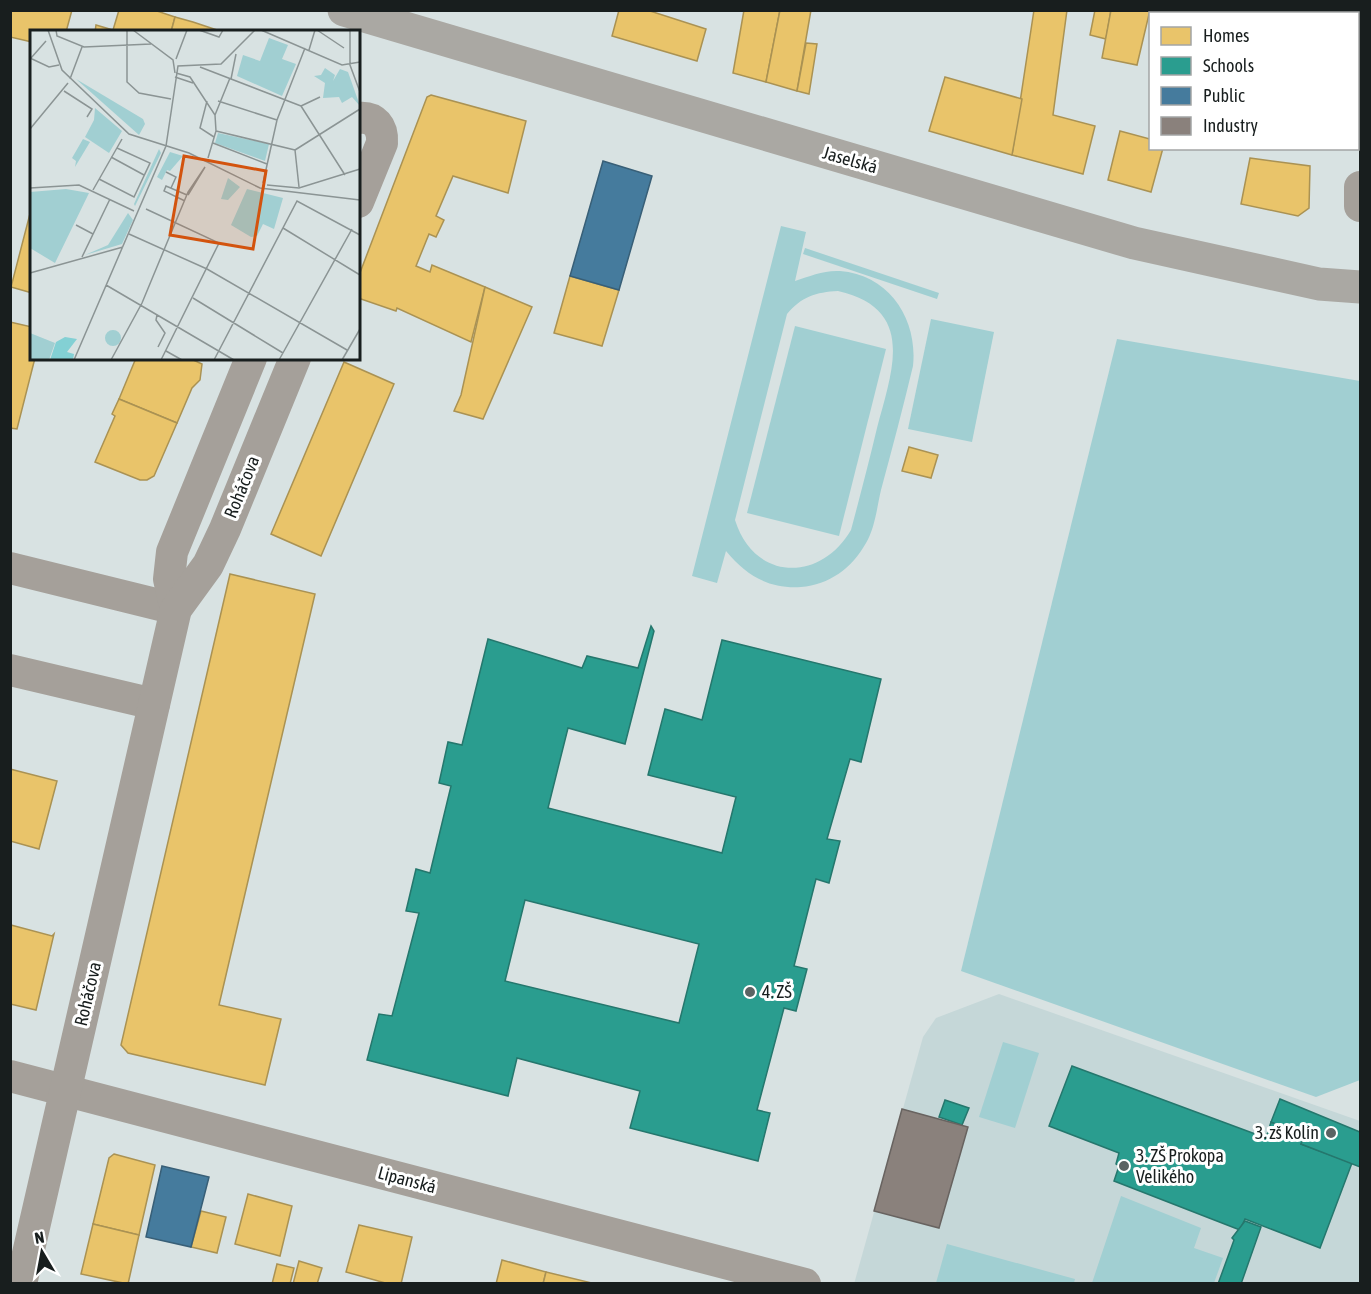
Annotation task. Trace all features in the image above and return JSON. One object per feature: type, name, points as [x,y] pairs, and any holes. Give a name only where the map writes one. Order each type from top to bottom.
[{"type":"street","name":"Jaselská","points":[[344,10],[1134,243],[1318,284],[1360,287]]},
{"type":"street","points":[[360,118],[371,118],[379,124],[383,133],[382,143],[360,197]]},
{"type":"street","points":[[1360,187],[1360,206]]},
{"type":"street","name":"Roháčova","points":[[176,609],[170,579],[172,552],[249,360]]},
{"type":"street","name":"Roháčova","points":[[21,1284],[176,609],[208,565],[294,360]]},
{"type":"street","points":[[10,568],[176,609]]},
{"type":"street","points":[[10,670],[154,704]]},
{"type":"street","name":"Lipanská","points":[[10,1076],[805,1284]]},
{"type":"shaded area","points":[[781,226],[806,232],[795,281],[834,271],[858,274],[873,281],[897,303],[911,332],[913,366],[872,531],[860,552],[847,567],[830,579],[811,586],[789,587],[768,583],[742,567],[726,551],[717,583],[692,576]],"holes":[[[838,291],[863,300],[880,312],[889,327],[893,345],[888,385],[851,530],[838,547],[822,559],[806,566],[789,568],[772,564],[757,555],[744,540],[735,520],[787,314],[803,300],[823,293]]]},
{"type":"shaded area","points":[[805,248],[939,293],[937,299],[803,254]]},
{"type":"shaded area","points":[[931,319],[994,332],[972,442],[908,429]]},
{"type":"shaded area","points":[[795,326],[886,349],[839,536],[747,513]]},
{"type":"shaded area","points":[[1117,339],[1360,381],[1360,1080],[1316,1097],[961,971]]},
{"type":"shaded area","name":"3. ZŠ Prokopa Velikého","points":[[999,994],[1360,1121],[1360,1283],[854,1284],[923,1037],[936,1018]]},
{"type":"shaded area","points":[[1003,1042],[1039,1053],[1015,1128],[979,1117]]},
{"type":"shaded area","points":[[1121,1196],[1201,1228],[1194,1248],[1223,1258],[1214,1283],[1092,1283]]},
{"type":"shaded area","points":[[947,1244],[1075,1279],[1074,1283],[936,1283]]},
{"type":"building: Homes","points":[[10,10],[72,10],[67,30],[30,30],[30,42],[10,37]]},
{"type":"building: Homes","points":[[119,10],[154,10],[175,17],[172,30],[113,30]]},
{"type":"building: Homes","points":[[619,10],[647,10],[706,29],[697,61],[612,36]]},
{"type":"building: Homes","points":[[744,10],[780,10],[766,82],[733,73]]},
{"type":"building: Homes","points":[[780,10],[811,10],[797,91],[766,82]]},
{"type":"building: Homes","points":[[1034,10],[1067,10],[1053,115],[1095,126],[1083,174],[1012,155]]},
{"type":"building: Homes","points":[[1095,10],[1111,10],[1106,39],[1090,35]]},
{"type":"building: Homes","points":[[1111,10],[1150,10],[1137,65],[1102,58]]},
{"type":"building: Homes","points":[[1241,10],[1316,10],[1316,12]]},
{"type":"building: Homes","points":[[175,17],[217,30],[172,30]]},
{"type":"building: Homes","points":[[96,25],[113,30],[95,30]]},
{"type":"building: Homes","points":[[806,43],[817,44],[809,94],[797,91]]},
{"type":"building: Homes","points":[[945,77],[1022,99],[1012,155],[929,131]]},
{"type":"building: Homes","points":[[431,95],[526,121],[508,193],[453,176],[436,216],[444,220],[436,237],[429,234],[416,266],[430,272],[432,265],[485,287],[471,342],[397,308],[396,311],[360,299],[360,273],[427,97]]},
{"type":"building: Homes","points":[[1120,131],[1149,139],[1149,150],[1162,150],[1151,192],[1108,180]]},
{"type":"building: Homes","points":[[1250,158],[1310,166],[1309,208],[1298,216],[1241,204]]},
{"type":"building: Homes","points":[[30,214],[30,292],[11,287]]},
{"type":"building: Homes","points":[[570,276],[619,290],[602,346],[554,333]]},
{"type":"building: Homes","points":[[485,287],[532,307],[483,419],[454,411],[461,395]]},
{"type":"building: Homes","points":[[10,322],[30,327],[30,360],[34,360],[17,429],[10,428]]},
{"type":"building: Homes","points":[[135,360],[193,360],[202,364],[200,380],[192,388],[177,423],[119,399]]},
{"type":"building: Homes","points":[[344,362],[394,384],[321,556],[271,534]]},
{"type":"building: Homes","points":[[119,399],[177,423],[154,476],[147,480],[140,480],[95,462],[115,416],[112,414]]},
{"type":"building: Homes","points":[[909,447],[938,455],[931,478],[902,471]]},
{"type":"building: Homes","points":[[230,574],[315,594],[219,1005],[281,1019],[265,1085],[128,1053],[121,1045]]},
{"type":"building: Homes","points":[[10,769],[57,781],[39,849],[10,841]]},
{"type":"building: Homes","points":[[11,925],[52,936],[54,934],[36,1010],[10,1004]]},
{"type":"building: Homes","points":[[114,1154],[155,1165],[139,1235],[93,1224],[109,1158]]},
{"type":"building: Homes","points":[[248,1194],[292,1206],[280,1256],[235,1244]]},
{"type":"building: Homes","points":[[201,1211],[226,1217],[217,1253],[191,1247]]},
{"type":"building: Homes","points":[[93,1224],[139,1235],[128,1284],[81,1274]]},
{"type":"building: Homes","points":[[359,1225],[412,1237],[401,1284],[389,1284],[346,1272]]},
{"type":"building: Homes","points":[[502,1260],[546,1272],[543,1284],[496,1284]]},
{"type":"building: Homes","points":[[299,1261],[322,1268],[317,1284],[293,1284]]},
{"type":"building: Homes","points":[[277,1264],[294,1268],[290,1284],[272,1284]]},
{"type":"building: Homes","points":[[546,1272],[592,1283],[592,1284],[543,1284]]},
{"type":"building: Schools","points":[[651,626],[654,631],[625,744],[568,728],[548,808],[722,853],[736,797],[648,775],[665,709],[702,720],[722,640],[881,679],[861,762],[850,759],[827,839],[840,841],[829,883],[816,879],[794,966],[807,969],[796,1011],[784,1008],[757,1110],[770,1113],[758,1161],[630,1128],[640,1091],[517,1058],[508,1096],[367,1060],[379,1014],[392,1016],[419,913],[406,911],[416,869],[430,873],[451,786],[439,783],[448,742],[462,745],[488,639],[582,668],[587,656],[638,668]],"holes":[[[525,900],[699,944],[679,1023],[505,981]]]},
{"type":"building: Schools","points":[[1072,1066],[1266,1138],[1271,1122],[1305,1135],[1301,1144],[1352,1163],[1320,1248],[1245,1219],[1240,1230],[1114,1181],[1119,1166],[1116,1164],[1119,1153],[1049,1126]]},
{"type":"building: Schools","name":"3. zš Kolín","points":[[1280,1099],[1360,1132],[1360,1167],[1301,1144],[1305,1135],[1271,1122]]},
{"type":"building: Schools","points":[[945,1100],[969,1108],[962,1125],[939,1117]]},
{"type":"building: Schools","name":"3. ZŠ Prokopa Velikého","points":[[1245,1221],[1261,1227],[1241,1284],[1218,1284],[1234,1240],[1232,1238]]},
{"type":"building: Public","points":[[603,161],[652,176],[619,290],[570,276]]},
{"type":"building: Public","points":[[162,1166],[209,1177],[191,1247],[146,1237]]},
{"type":"building: Industry","points":[[902,1109],[968,1127],[939,1228],[874,1211]]},
{"type":"place","name":"4. ZŠ","points":[[750,992]]},
{"type":"place","name":"3. zš Kolín","points":[[1331,1133]]},
{"type":"place","name":"3. ZŠ Prokopa Velikého","points":[[1124,1166]]}]
